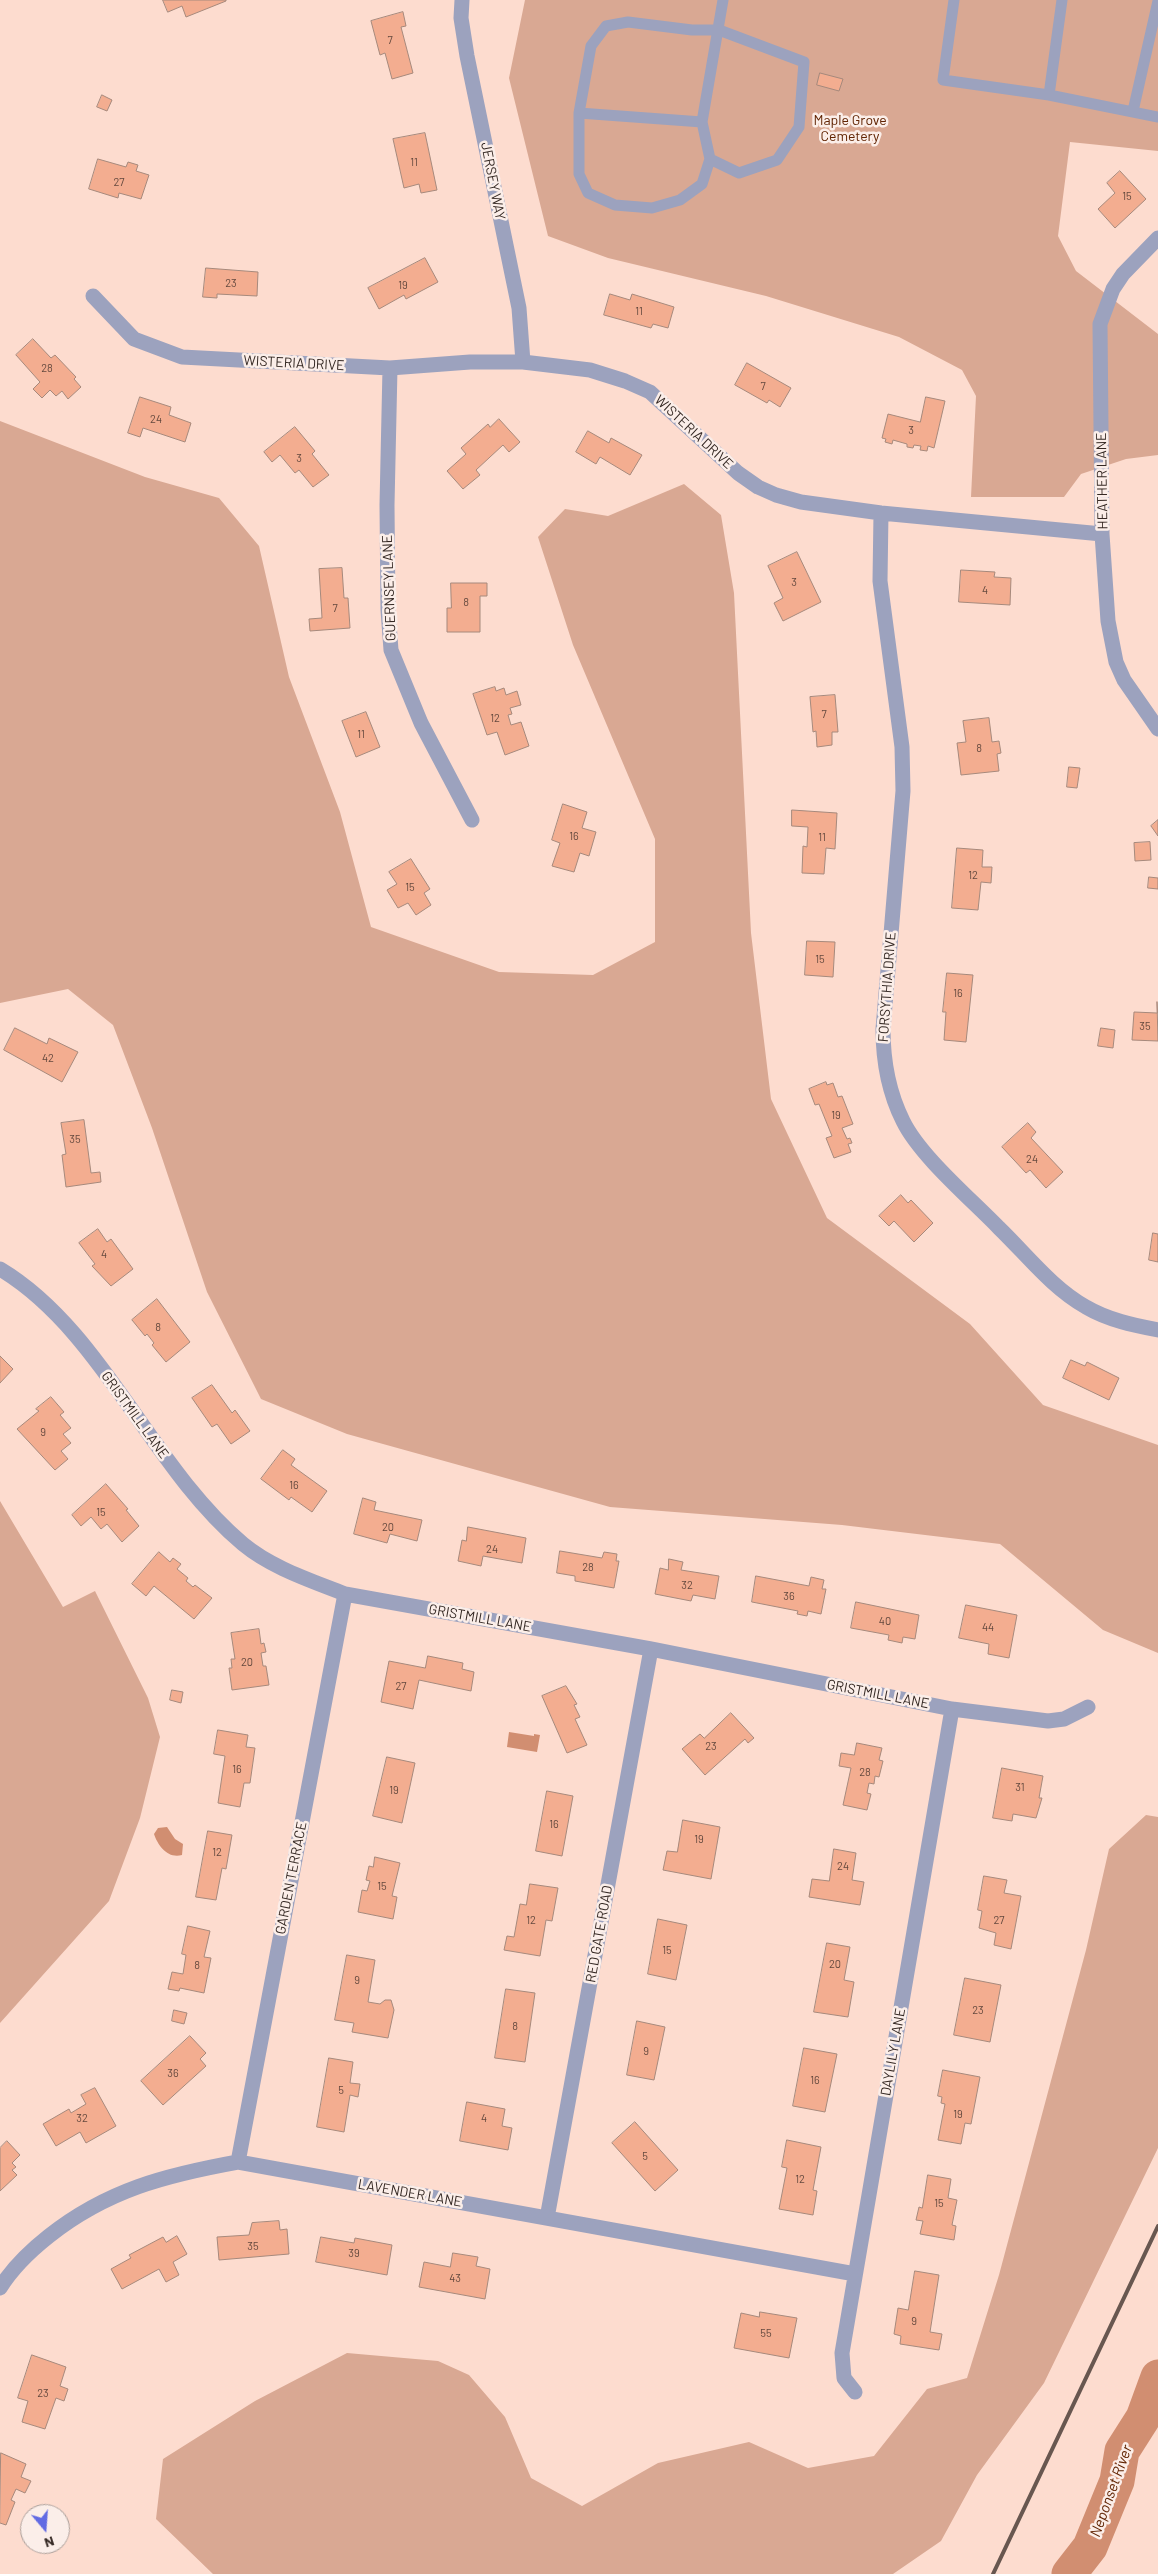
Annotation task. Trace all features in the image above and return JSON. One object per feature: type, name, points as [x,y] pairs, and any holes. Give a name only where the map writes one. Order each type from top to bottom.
[{"type":"street","name":"JERSEY WAY","points":[[462,0],[461,18],[467,56],[519,308],[523,362]]},
{"type":"street","name":"HEATHER LANE","points":[[1158,238],[1122,274],[1113,289],[1100,324],[1102,534],[1108,621],[1116,662],[1124,680],[1158,729]]},
{"type":"street","name":"WISTERIA DRIVE","points":[[94,296],[134,339],[182,357],[390,368],[470,362],[523,362],[590,370],[625,381],[650,392],[738,473],[758,487],[776,495],[801,502],[881,513],[1102,534]]},
{"type":"street","name":"GUERNSEY LANE","points":[[390,368],[387,514],[392,650],[421,724],[472,820]]},
{"type":"street","name":"FORSYTHIA DRIVE","points":[[881,513],[880,581],[902,747],[903,791],[883,1029],[883,1058],[889,1086],[903,1122],[917,1142],[952,1181],[1052,1282],[1086,1308],[1122,1322],[1158,1330]]},
{"type":"street","name":"GRISTMILL LANE","points":[[0,1269],[29,1289],[59,1318],[93,1359],[196,1498],[219,1522],[244,1545],[272,1563],[345,1594],[651,1649],[952,1709],[1048,1721],[1064,1720],[1088,1707]]},
{"type":"street","name":"GARDEN TERRACE","points":[[238,2162],[345,1594]]},
{"type":"street","name":"RED GATE ROAD","points":[[547,2218],[651,1649]]},
{"type":"street","name":"DAYLILY LANE","points":[[855,2392],[844,2378],[842,2353],[952,1709]]},
{"type":"street","name":"LAVENDER LANE","points":[[0,2288],[10,2271],[41,2242],[74,2216],[107,2198],[143,2183],[238,2162],[855,2274]]},
{"type":"lane","points":[[710,159],[739,172],[777,160],[799,127],[804,62],[719,30],[692,30],[628,22],[606,26],[591,46],[579,113],[579,174],[588,194],[615,205],[652,208],[680,200],[702,184],[710,159],[702,122],[719,30],[723,0]]},
{"type":"lane","points":[[954,0],[943,80],[1049,95],[1158,117]]},
{"type":"lane","points":[[1049,95],[1062,0]]},
{"type":"lane","points":[[1133,111],[1158,1]]},
{"type":"lane","points":[[579,113],[702,122]]},
{"type":"green space","name":"Maple Grove Cemetery","points":[[525,0],[1158,0],[1158,151],[1070,142],[1058,236],[1076,271],[1158,334],[1158,455],[1126,459],[1081,474],[1064,497],[971,497],[976,396],[962,370],[899,337],[766,296],[608,258],[548,236],[509,78]]},
{"type":"green space","points":[[0,421],[145,477],[219,498],[259,546],[289,677],[340,812],[371,927],[499,972],[593,975],[655,942],[655,839],[573,645],[538,537],[565,509],[608,516],[684,484],[721,515],[734,593],[751,933],[771,1099],[827,1218],[970,1324],[1043,1405],[1158,1445],[1158,1653],[1103,1630],[1000,1544],[842,1525],[610,1507],[347,1434],[261,1399],[207,1292],[152,1128],[113,1025],[68,989],[0,1003]]},
{"type":"green space","points":[[0,1501],[63,1607],[95,1591],[148,1698],[160,1737],[140,1818],[109,1901],[0,2023]]},
{"type":"green space","points":[[1146,1815],[1158,1817],[1158,2148],[1044,2383],[977,2475],[941,2541],[893,2574],[213,2574],[156,2519],[163,2459],[255,2401],[347,2353],[438,2361],[469,2375],[505,2417],[531,2478],[582,2506],[658,2463],[749,2442],[808,2468],[874,2456],[927,2389],[967,2378],[999,2275],[1086,1950],[1109,1849]]},
{"type":"shaded area","points":[[509,1732],[534,1736],[534,1734],[540,1735],[537,1752],[507,1747]]},
{"type":"shaded area","points":[[167,1827],[175,1839],[183,1844],[182,1855],[177,1856],[168,1853],[158,1843],[154,1834],[158,1828]]},
{"type":"building","points":[[163,0],[226,1],[186,17],[182,6],[168,12]]},
{"type":"building","points":[[403,12],[406,26],[401,27],[413,73],[392,79],[385,53],[380,55],[371,21]]},
{"type":"building","points":[[820,73],[843,79],[839,91],[817,85]]},
{"type":"building","points":[[102,95],[112,100],[107,111],[97,107]]},
{"type":"building","points":[[425,133],[437,190],[421,193],[419,184],[404,188],[393,139]]},
{"type":"building","points":[[98,159],[126,167],[128,162],[138,165],[136,171],[149,175],[141,199],[119,193],[118,198],[89,189]]},
{"type":"building","points":[[1120,171],[1146,199],[1115,228],[1098,209],[1115,193],[1107,183]]},
{"type":"building","points":[[425,258],[438,282],[406,299],[404,295],[379,309],[368,288]]},
{"type":"building","points":[[206,268],[258,272],[257,296],[217,294],[217,298],[203,297]]},
{"type":"building","points":[[610,294],[630,300],[632,294],[674,307],[668,328],[653,324],[651,328],[604,315]]},
{"type":"building","points":[[33,339],[51,358],[55,355],[76,377],[74,379],[81,387],[68,399],[62,391],[56,396],[50,390],[42,398],[33,389],[40,382],[16,355]]},
{"type":"building","points":[[747,363],[791,388],[780,407],[769,400],[767,403],[735,385]]},
{"type":"building","points":[[140,397],[171,407],[169,415],[191,423],[185,442],[143,428],[140,437],[128,433]]},
{"type":"building","points":[[926,397],[945,401],[934,448],[928,446],[927,451],[920,450],[921,446],[907,447],[907,444],[893,440],[892,444],[885,442],[886,439],[882,438],[888,414],[920,422]]},
{"type":"building","points":[[499,419],[520,442],[509,452],[503,445],[476,470],[480,475],[463,489],[447,471],[466,454],[461,448],[488,424],[490,427]]},
{"type":"building","points":[[295,427],[315,451],[312,454],[329,475],[313,487],[299,470],[295,473],[280,455],[272,462],[264,452]]},
{"type":"building","points":[[588,431],[609,443],[611,438],[642,455],[630,475],[600,457],[596,464],[576,452]]},
{"type":"building","points":[[797,552],[821,602],[783,621],[774,603],[783,598],[768,566]]},
{"type":"building","points":[[342,568],[344,598],[348,598],[350,628],[310,631],[309,619],[322,618],[319,569]]},
{"type":"building","points":[[961,570],[995,572],[994,577],[1011,578],[1010,605],[959,602]]},
{"type":"building","points":[[451,583],[487,583],[487,596],[480,596],[480,632],[447,632],[447,608],[451,608]]},
{"type":"building","points":[[495,687],[496,691],[504,688],[506,695],[517,691],[521,705],[510,708],[512,714],[508,715],[511,725],[521,722],[529,746],[505,755],[497,732],[487,735],[473,694]]},
{"type":"building","points":[[835,695],[838,732],[832,732],[832,745],[817,747],[816,731],[813,732],[810,697]]},
{"type":"building","points":[[366,712],[380,747],[356,757],[342,721]]},
{"type":"building","points":[[989,718],[992,742],[999,741],[1001,753],[997,754],[999,771],[961,775],[957,743],[966,742],[963,721]]},
{"type":"building","points":[[1069,767],[1080,768],[1077,788],[1067,787]]},
{"type":"building","points":[[563,804],[587,812],[582,828],[596,832],[589,856],[580,853],[574,872],[552,866],[560,843],[552,840]]},
{"type":"building","points":[[792,810],[837,813],[835,849],[826,848],[824,874],[802,873],[803,846],[807,847],[808,827],[792,826]]},
{"type":"building","points":[[1158,820],[1158,836],[1151,826]]},
{"type":"building","points":[[1150,842],[1151,860],[1135,861],[1134,843]]},
{"type":"building","points":[[957,848],[983,850],[982,867],[992,867],[991,883],[981,882],[978,910],[952,908]]},
{"type":"building","points":[[411,859],[430,889],[424,893],[431,905],[416,915],[408,903],[398,908],[387,890],[397,884],[389,872]]},
{"type":"building","points":[[1149,877],[1158,878],[1158,889],[1148,888]]},
{"type":"building","points":[[807,941],[835,942],[833,977],[805,975]]},
{"type":"building","points":[[947,973],[973,975],[966,1042],[944,1040],[946,1012],[943,1012]]},
{"type":"building","points":[[1157,1002],[1158,1041],[1132,1040],[1134,1012],[1157,1013]]},
{"type":"building","points":[[15,1028],[47,1044],[49,1038],[78,1052],[62,1082],[4,1050]]},
{"type":"building","points":[[1101,1028],[1115,1030],[1113,1048],[1098,1046]]},
{"type":"building","points":[[826,1082],[827,1085],[833,1083],[838,1097],[842,1096],[853,1124],[842,1128],[847,1139],[850,1138],[852,1143],[848,1144],[851,1152],[834,1158],[826,1138],[832,1136],[819,1104],[815,1105],[809,1089]]},
{"type":"building","points":[[84,1120],[91,1173],[100,1172],[101,1182],[66,1187],[62,1155],[66,1154],[61,1123]]},
{"type":"building","points":[[1028,1123],[1036,1132],[1031,1138],[1063,1172],[1046,1188],[1030,1170],[1026,1173],[1002,1147]]},
{"type":"building","points":[[901,1195],[908,1203],[911,1200],[933,1223],[914,1242],[894,1221],[889,1226],[879,1216]]},
{"type":"building","points":[[98,1229],[107,1242],[111,1239],[133,1269],[111,1286],[92,1266],[95,1264],[79,1243]]},
{"type":"building","points":[[1153,1233],[1158,1234],[1158,1262],[1149,1260]]},
{"type":"building","points":[[157,1299],[190,1342],[166,1362],[152,1345],[154,1343],[147,1334],[145,1336],[132,1320]]},
{"type":"building","points":[[0,1356],[13,1369],[0,1383]]},
{"type":"building","points":[[1071,1360],[1085,1366],[1087,1362],[1119,1378],[1109,1400],[1063,1378]]},
{"type":"building","points":[[212,1385],[232,1413],[235,1410],[250,1431],[231,1444],[217,1424],[212,1427],[192,1398]]},
{"type":"building","points":[[51,1397],[64,1412],[60,1415],[71,1428],[63,1434],[71,1443],[61,1451],[68,1459],[55,1470],[17,1429],[39,1411],[36,1409]]},
{"type":"building","points":[[283,1450],[295,1459],[291,1465],[327,1491],[312,1512],[291,1497],[289,1500],[261,1479]]},
{"type":"building","points":[[106,1484],[128,1509],[126,1510],[139,1526],[122,1542],[107,1524],[101,1529],[91,1517],[81,1526],[72,1515]]},
{"type":"building","points":[[363,1498],[376,1502],[374,1510],[422,1520],[417,1541],[390,1534],[387,1543],[354,1534]]},
{"type":"building","points":[[468,1527],[526,1538],[522,1563],[483,1556],[481,1566],[458,1561],[462,1540],[466,1541]]},
{"type":"building","points":[[560,1551],[602,1558],[604,1552],[617,1554],[616,1561],[619,1561],[614,1588],[575,1581],[575,1576],[557,1573]]},
{"type":"building","points":[[159,1552],[170,1562],[173,1558],[181,1564],[177,1569],[188,1578],[186,1581],[193,1587],[195,1585],[212,1598],[194,1619],[154,1586],[146,1596],[132,1584]]},
{"type":"building","points":[[669,1559],[683,1562],[681,1570],[719,1576],[715,1599],[693,1595],[691,1601],[655,1594],[660,1568],[668,1570]]},
{"type":"building","points":[[756,1576],[809,1586],[811,1577],[824,1580],[822,1589],[826,1589],[821,1614],[808,1611],[807,1616],[797,1614],[798,1611],[752,1602]]},
{"type":"building","points":[[856,1602],[919,1615],[915,1639],[903,1637],[902,1643],[888,1640],[889,1635],[851,1628]]},
{"type":"building","points":[[966,1605],[1017,1615],[1009,1658],[988,1654],[989,1644],[959,1638]]},
{"type":"building","points":[[259,1629],[261,1644],[264,1643],[266,1652],[261,1653],[263,1666],[266,1666],[269,1685],[232,1690],[229,1668],[232,1668],[231,1659],[235,1659],[231,1633]]},
{"type":"building","points":[[428,1656],[463,1663],[462,1669],[474,1672],[471,1691],[419,1680],[413,1709],[381,1702],[389,1661],[425,1668]]},
{"type":"building","points":[[566,1686],[577,1704],[574,1705],[580,1717],[575,1719],[587,1745],[567,1753],[542,1696]]},
{"type":"building","points":[[172,1690],[183,1692],[181,1703],[170,1700]]},
{"type":"building","points":[[731,1713],[754,1738],[748,1743],[745,1739],[705,1775],[682,1749],[700,1734],[704,1738]]},
{"type":"building","points":[[218,1730],[248,1735],[246,1747],[255,1748],[250,1783],[244,1783],[240,1807],[218,1803],[225,1756],[214,1754]]},
{"type":"building","points":[[857,1743],[882,1748],[879,1760],[883,1761],[879,1777],[875,1776],[874,1784],[869,1783],[867,1793],[871,1794],[867,1810],[843,1805],[851,1768],[839,1766],[841,1753],[854,1755]]},
{"type":"building","points":[[387,1757],[415,1763],[402,1823],[373,1816]]},
{"type":"building","points":[[1002,1768],[1043,1776],[1039,1798],[1042,1798],[1036,1818],[1013,1814],[1012,1821],[993,1818]]},
{"type":"building","points":[[547,1791],[573,1796],[562,1856],[536,1851]]},
{"type":"building","points":[[683,1820],[720,1827],[711,1879],[663,1870],[667,1851],[677,1852]]},
{"type":"building","points":[[208,1831],[232,1835],[226,1869],[222,1868],[216,1900],[196,1897]]},
{"type":"building","points":[[834,1849],[856,1853],[852,1880],[864,1882],[860,1905],[809,1897],[812,1879],[829,1881]]},
{"type":"building","points":[[375,1857],[400,1863],[392,1896],[397,1897],[393,1919],[358,1912],[362,1890],[367,1891],[370,1881],[366,1880],[369,1866],[373,1867]]},
{"type":"building","points":[[984,1876],[1007,1880],[1004,1893],[1021,1896],[1011,1949],[994,1945],[996,1933],[979,1928],[982,1911],[978,1910]]},
{"type":"building","points":[[530,1884],[558,1888],[552,1921],[546,1920],[540,1956],[504,1950],[507,1936],[514,1937],[520,1904],[526,1905]]},
{"type":"building","points":[[658,1919],[687,1925],[676,1980],[648,1974]]},
{"type":"building","points":[[188,1926],[210,1931],[204,1957],[211,1958],[204,1993],[180,1988],[179,1991],[168,1989],[172,1972],[183,1974],[186,1955],[182,1954]]},
{"type":"building","points":[[827,1943],[850,1947],[844,1980],[854,1982],[848,2017],[814,2012]]},
{"type":"building","points":[[347,1955],[375,1960],[368,2002],[380,2004],[385,2000],[391,2000],[394,2010],[388,2038],[352,2032],[354,2023],[335,2020]]},
{"type":"building","points":[[965,1978],[1001,1985],[990,2042],[954,2035]]},
{"type":"building","points":[[506,1989],[535,1993],[525,2062],[495,2058]]},
{"type":"building","points":[[174,2010],[187,2013],[184,2024],[172,2021]]},
{"type":"building","points":[[637,2021],[665,2027],[654,2080],[627,2075]]},
{"type":"building","points":[[190,2036],[206,2053],[200,2059],[206,2066],[163,2105],[141,2081]]},
{"type":"building","points":[[804,2048],[837,2054],[825,2112],[793,2106]]},
{"type":"building","points":[[329,2058],[353,2062],[350,2083],[360,2084],[358,2097],[350,2095],[344,2132],[317,2127]]},
{"type":"building","points":[[943,2070],[980,2077],[971,2124],[965,2123],[961,2144],[938,2140],[945,2104],[941,2103],[942,2097],[938,2096]]},
{"type":"building","points":[[95,2088],[116,2126],[86,2143],[80,2132],[56,2146],[43,2124],[69,2109],[71,2113],[86,2104],[81,2095]]},
{"type":"building","points":[[467,2102],[505,2109],[502,2126],[512,2128],[508,2150],[460,2141]]},
{"type":"building","points":[[635,2122],[678,2170],[655,2191],[612,2143]]},
{"type":"building","points":[[787,2140],[821,2147],[813,2190],[817,2191],[813,2215],[779,2209],[787,2168],[782,2167]]},
{"type":"building","points":[[7,2141],[20,2155],[12,2163],[16,2167],[12,2170],[17,2175],[0,2191],[0,2148]]},
{"type":"building","points":[[928,2175],[951,2179],[948,2198],[957,2200],[952,2225],[956,2226],[954,2240],[920,2234],[923,2221],[916,2220],[919,2207],[922,2208]]},
{"type":"building","points":[[279,2221],[280,2230],[287,2229],[289,2254],[219,2260],[217,2237],[249,2235],[252,2223]]},
{"type":"building","points":[[177,2236],[187,2254],[173,2262],[179,2275],[166,2282],[159,2269],[122,2289],[111,2269],[131,2258],[129,2255],[163,2237],[166,2242]]},
{"type":"building","points":[[321,2237],[354,2243],[355,2238],[392,2245],[387,2275],[316,2262]]},
{"type":"building","points":[[453,2253],[478,2257],[476,2266],[490,2269],[485,2299],[419,2287],[424,2262],[450,2267]]},
{"type":"building","points":[[915,2271],[939,2275],[930,2332],[942,2334],[939,2350],[900,2344],[901,2336],[894,2334],[898,2308],[908,2310]]},
{"type":"building","points":[[760,2312],[797,2318],[789,2358],[734,2348],[741,2313],[759,2317]]},
{"type":"building","points":[[32,2355],[66,2367],[60,2386],[68,2389],[64,2401],[56,2398],[45,2429],[22,2422],[28,2401],[18,2398]]},
{"type":"building","points":[[1,2453],[26,2464],[21,2477],[31,2481],[25,2493],[16,2489],[11,2500],[15,2502],[6,2525],[0,2523]]},
{"type":"waterway","name":"Neponset River","points":[[1069,2574],[1090,2547],[1117,2481],[1122,2451],[1143,2418],[1158,2377]]},
{"type":"waterway","points":[[1143,2418],[1158,2420]]},
{"type":"railway","points":[[993,2574],[1158,2226]]}]
